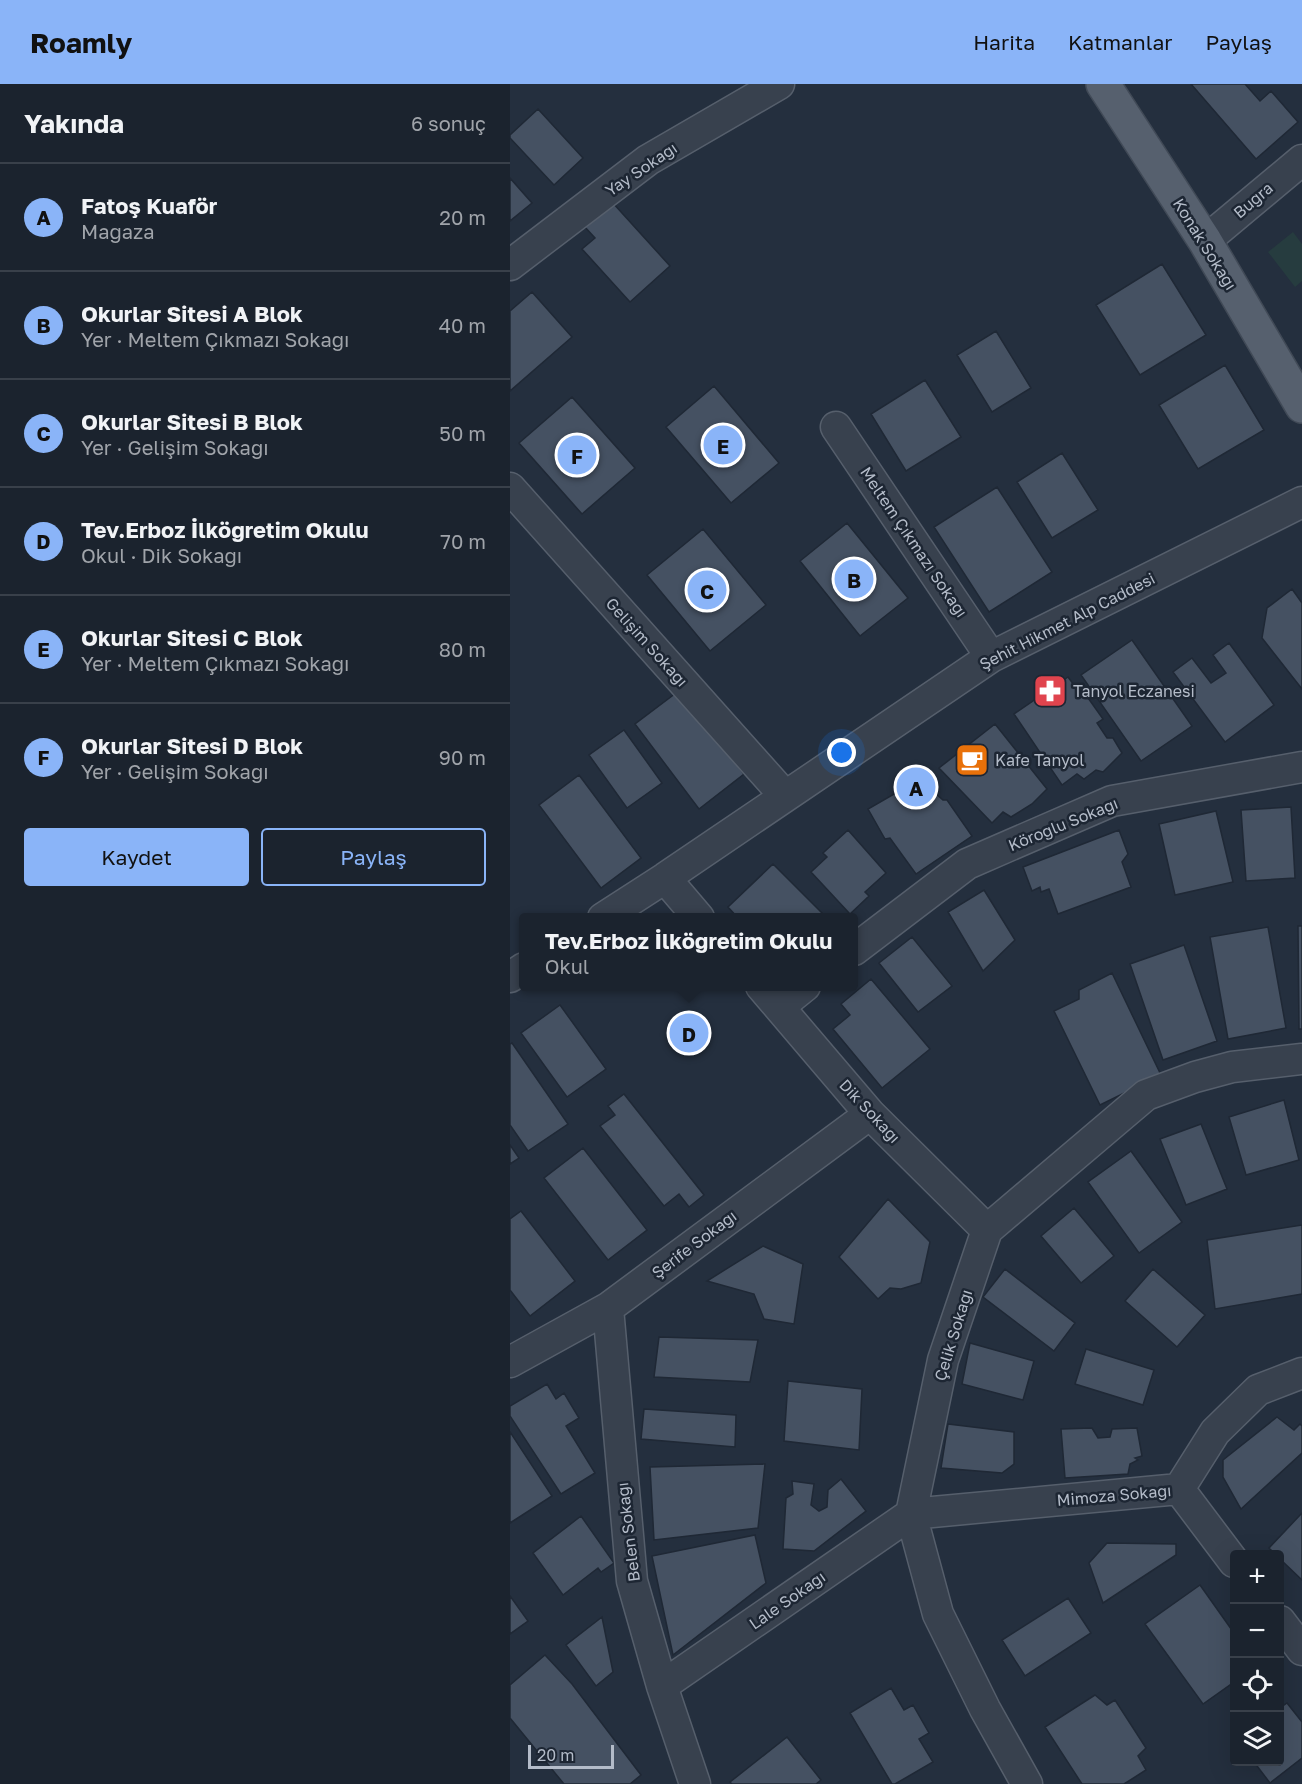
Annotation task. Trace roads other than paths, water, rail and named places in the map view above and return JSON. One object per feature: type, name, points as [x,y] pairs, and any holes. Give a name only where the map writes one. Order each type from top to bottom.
[{"type":"main road","name":"Konak Sokağı","points":[[1103,84],[1205,241],[1302,406]]},
{"type":"street","name":"Yay Sokağı","points":[[510,265],[648,160],[780,84]]},
{"type":"street","name":"Bugra","points":[[1205,241],[1302,160]]},
{"type":"street","name":"Meltem Çıkmazı Sokağı","points":[[836,427],[991,657]]},
{"type":"street","name":"Gelişim Sokağı","points":[[510,488],[785,796]]},
{"type":"street","name":"Şehit Hikmet Alp Caddesi","points":[[611,913],[991,657],[1302,502]]},
{"type":"street","name":"Köroğlu Sokağı","points":[[858,947],[967,864],[1112,801],[1302,767]]},
{"type":"street","points":[[665,878],[695,913]]},
{"type":"street","points":[[770,997],[791,991]]},
{"type":"street","name":"Dik Sokağı","points":[[770,997],[870,1114],[987,1230]]},
{"type":"street","points":[[987,1230],[1146,1095],[1195,1077],[1232,1067],[1302,1059]]},
{"type":"street","name":"Şerife Sokağı","points":[[510,1362],[608,1308],[870,1114]]},
{"type":"street","name":"Çelik Sokağı","points":[[987,1230],[943,1360],[911,1514],[938,1614],[985,1709],[1028,1784]]},
{"type":"street","name":"Belen Sokağı","points":[[608,1308],[632,1581],[662,1686],[695,1784]]},
{"type":"street","name":"Mimoza Sokağı","points":[[911,1514],[1179,1489],[1215,1432],[1258,1390],[1302,1373]]},
{"type":"street","points":[[1179,1489],[1230,1557]]},
{"type":"street","name":"Lale Sokağı","points":[[662,1686],[911,1514]]},
{"type":"street","points":[[1284,1626],[1302,1650]]},
{"type":"place","name":"Okurlar Sitesi C Blok","points":[[723,445]]},
{"type":"place","name":"Okurlar Sitesi D Blok","points":[[577,455]]},
{"type":"place","name":"Okurlar Sitesi A Blok","points":[[854,579]]},
{"type":"place","name":"Okurlar Sitesi B Blok","points":[[707,590]]},
{"type":"place","name":"Tanyol Eczanesi","points":[[1050,691]]},
{"type":"place","name":"Kafe Tanyol","points":[[972,760]]},
{"type":"place","name":"Fatoş Kuaför","points":[[916,787]]},
{"type":"place","name":"Tev.Erboz İlköğretim Okulu","points":[[689,1033]]}]
